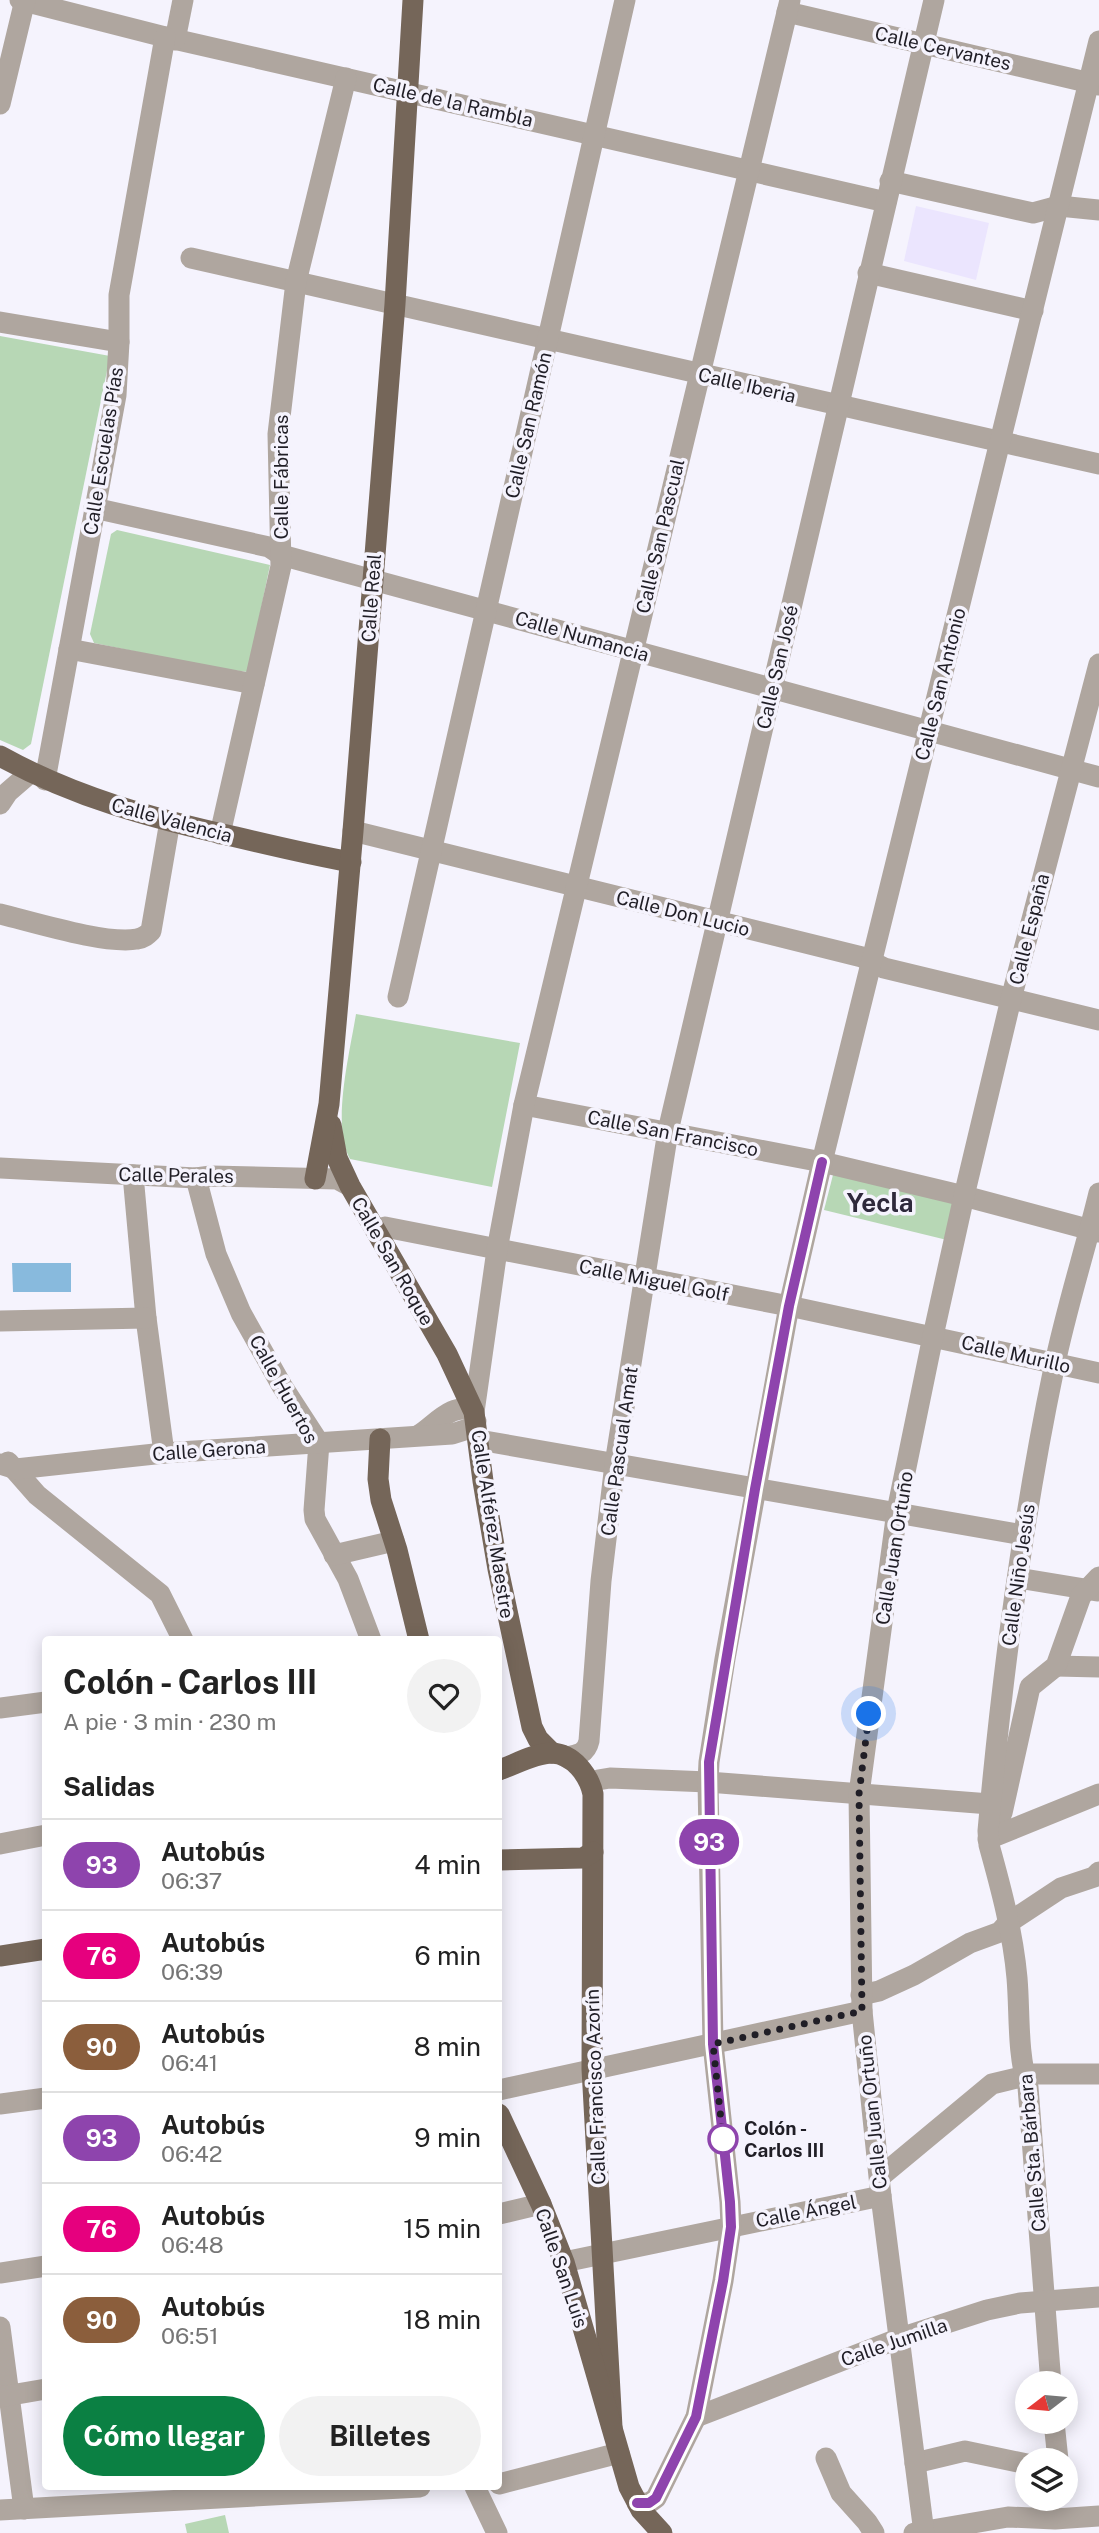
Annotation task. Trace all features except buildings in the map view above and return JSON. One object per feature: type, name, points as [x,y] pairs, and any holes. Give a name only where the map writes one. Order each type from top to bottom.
[{"type":"main road","name":"Calle Real","points":[[329,1104],[354,831],[394,304],[413,0]]},
{"type":"main road","name":"Calle Valencia","points":[[3,761],[132,812],[351,862]]},
{"type":"main road","points":[[315,1179],[329,1104]]},
{"type":"main road","name":"Calle San Roque","points":[[329,1104],[335,1151],[349,1186],[452,1362],[476,1424]]},
{"type":"main road","name":"Calle Alférez Maestre","points":[[476,1424],[482,1481],[532,1727],[538,1739],[559,1755]]},
{"type":"main road","points":[[380,1439],[379,1490],[418,1636]]},
{"type":"main road","points":[[502,1769],[559,1755],[601,1781]]},
{"type":"main road","name":"Calle Francisco Azorín","points":[[601,1781],[593,1852],[592,2069],[612,2427]]},
{"type":"main road","points":[[502,1860],[583,1858],[593,1852]]},
{"type":"main road","points":[[0,1956],[42,1950]]},
{"type":"main road","name":"Calle San Luis","points":[[502,2120],[541,2204],[564,2262],[612,2427]]},
{"type":"main road","points":[[612,2427],[629,2487],[653,2525],[665,2533]]},
{"type":"street","name":"Calle de la Rambla","points":[[23,0],[170,38],[886,202]]},
{"type":"street","points":[[0,104],[23,0]]},
{"type":"street","name":"Calle Escuelas Pías","points":[[38,777],[69,649],[116,395],[123,271],[170,38],[183,0]]},
{"type":"street","name":"Calle San Ramón","points":[[398,998],[625,0]]},
{"type":"street","name":"Calle San José","points":[[668,1131],[934,0]]},
{"type":"street","name":"Calle Cervantes","points":[[788,6],[923,43],[1094,83]]},
{"type":"street","name":"Calle San Pascual","points":[[476,1424],[497,1250],[524,1105],[788,6]]},
{"type":"street","name":"Calle San Antonio","points":[[664,2485],[696,2417],[731,2227],[713,2044],[708,1782],[709,1762],[755,1489],[789,1306],[822,1162],[1059,206],[1094,83],[1099,41]]},
{"type":"street","name":"Calle Fábricas","points":[[220,834],[281,555],[278,433],[296,282],[346,78]]},
{"type":"street","points":[[891,181],[1033,212],[1059,206],[1099,210]]},
{"type":"street","name":"Calle Iberia","points":[[191,258],[1099,464]]},
{"type":"street","points":[[869,273],[1033,311]]},
{"type":"street","points":[[0,322],[120,342]]},
{"type":"street","name":"Calle Numancia","points":[[94,508],[269,547],[281,555],[1099,777]]},
{"type":"street","points":[[69,649],[254,684]]},
{"type":"street","name":"Calle España","points":[[964,1196],[1070,769],[1099,664]]},
{"type":"street","points":[[0,804],[8,792],[38,777]]},
{"type":"street","points":[[0,914],[98,936],[126,940],[143,938],[151,931],[170,821]]},
{"type":"street","name":"Calle Don Lucio","points":[[354,831],[862,957],[884,968],[1099,1020]]},
{"type":"street","name":"Calle San Francisco","points":[[524,1105],[822,1162],[1095,1231]]},
{"type":"street","name":"Calle Pascual Amat","points":[[589,1741],[600,1594],[615,1464],[668,1131]]},
{"type":"street","name":"Calle Perales","points":[[0,1168],[196,1178],[211,1176],[337,1179],[349,1186]]},
{"type":"street","points":[[133,1175],[146,1318],[164,1452]]},
{"type":"street","name":"Calle Huertos","points":[[196,1178],[216,1254],[241,1313],[282,1386],[319,1443],[314,1510],[322,1534],[348,1579],[369,1636]]},
{"type":"street","name":"Calle Niño Jesús","points":[[1009,1923],[989,1822],[1002,1678],[1032,1478],[1055,1364],[1095,1231],[1099,1193]]},
{"type":"street","name":"Calle Juan Ortuño","points":[[921,2532],[861,2003],[859,1794],[897,1511],[964,1196]]},
{"type":"street","name":"Calle Miguel Golf","points":[[377,1232],[385,1227],[933,1336]]},
{"type":"street","points":[[0,1321],[146,1318]]},
{"type":"street","name":"Calle Murillo","points":[[933,1336],[1099,1373]]},
{"type":"street","points":[[476,1424],[615,1464],[1023,1535]]},
{"type":"street","name":"Calle Gerona","points":[[5,1463],[452,1434],[476,1424]]},
{"type":"street","points":[[5,1463],[37,1495],[160,1594],[181,1636]]},
{"type":"street","points":[[334,1555],[394,1541]]},
{"type":"street","points":[[1018,1578],[1095,1586]]},
{"type":"street","points":[[989,1822],[1002,1813],[1030,1687],[1056,1666],[1081,1596],[1095,1586]]},
{"type":"street","points":[[1056,1666],[1099,1667]]},
{"type":"street","points":[[0,1708],[42,1703]]},
{"type":"street","points":[[559,1755],[583,1753],[589,1741]]},
{"type":"street","points":[[589,1741],[602,1774],[601,1781],[708,1782],[859,1794],[989,1822],[1099,1794]]},
{"type":"street","points":[[0,1844],[42,1836]]},
{"type":"street","points":[[502,2089],[713,2044],[861,2003],[970,1943],[1000,1931],[1061,1888],[1097,1876]]},
{"type":"street","name":"Calle Sta. Bárbara","points":[[1009,1923],[1028,2087],[1050,2371]]},
{"type":"street","points":[[881,2187],[984,2089],[1000,2081],[1034,2074],[1099,2074]]},
{"type":"street","points":[[0,2104],[42,2099]]},
{"type":"street","name":"Calle Ángel","points":[[564,2262],[731,2227],[881,2187]]},
{"type":"street","points":[[502,2213],[541,2204]]},
{"type":"street","points":[[0,2273],[42,2267]]},
{"type":"street","name":"Calle Jumilla","points":[[696,2417],[900,2338],[1003,2306],[1099,2297]]},
{"type":"street","points":[[0,2327],[5,2396],[24,2509]]},
{"type":"street","points":[[5,2396],[42,2390]]},
{"type":"street","points":[[915,2463],[965,2451],[1015,2462]]},
{"type":"street","points":[[502,2483],[619,2453]]},
{"type":"street","points":[[826,2458],[841,2493],[874,2533]]},
{"type":"street","points":[[637,2503],[649,2503],[656,2498],[664,2485]]},
{"type":"street","points":[[664,2485],[665,2533]]},
{"type":"street","points":[[0,2510],[133,2494],[296,2490]]},
{"type":"street","points":[[478,2490],[497,2533]]},
{"type":"street","points":[[921,2532],[1012,2525],[1050,2511]]},
{"type":"street","points":[[1068,2511],[1099,2516]]},
{"type":"shaded area","points":[[916,206],[989,223],[976,280],[904,261]]},
{"type":"green space","points":[[0,336],[110,356],[31,744],[23,750],[0,740]]},
{"type":"green space","points":[[117,530],[270,565],[248,672],[215,668],[94,643],[90,634],[111,534]]},
{"type":"green space","points":[[356,1014],[520,1043],[492,1187],[350,1159],[342,1128],[342,1109]]},
{"type":"green space","points":[[834,1171],[955,1200],[947,1240],[824,1210]]},
{"type":"green space","points":[[225,2515],[229,2533],[187,2533],[185,2524]]},
{"type":"water","points":[[12,1263],[71,1263],[71,1292],[13,1292]]},
{"type":"bus line","name":"93","points":[[637,2503],[649,2503],[656,2498],[696,2417],[731,2227],[713,2044],[709,1762],[789,1306],[822,1162]]},
{"type":"place","name":"Colón - Carlos III","points":[[723,2139]]},
{"type":"district","name":"Yecla","points":[[880,1202]]},
{"type":"route","points":[[723,2139],[713,2044],[862,2011],[859,1794],[869,1714]]}]
